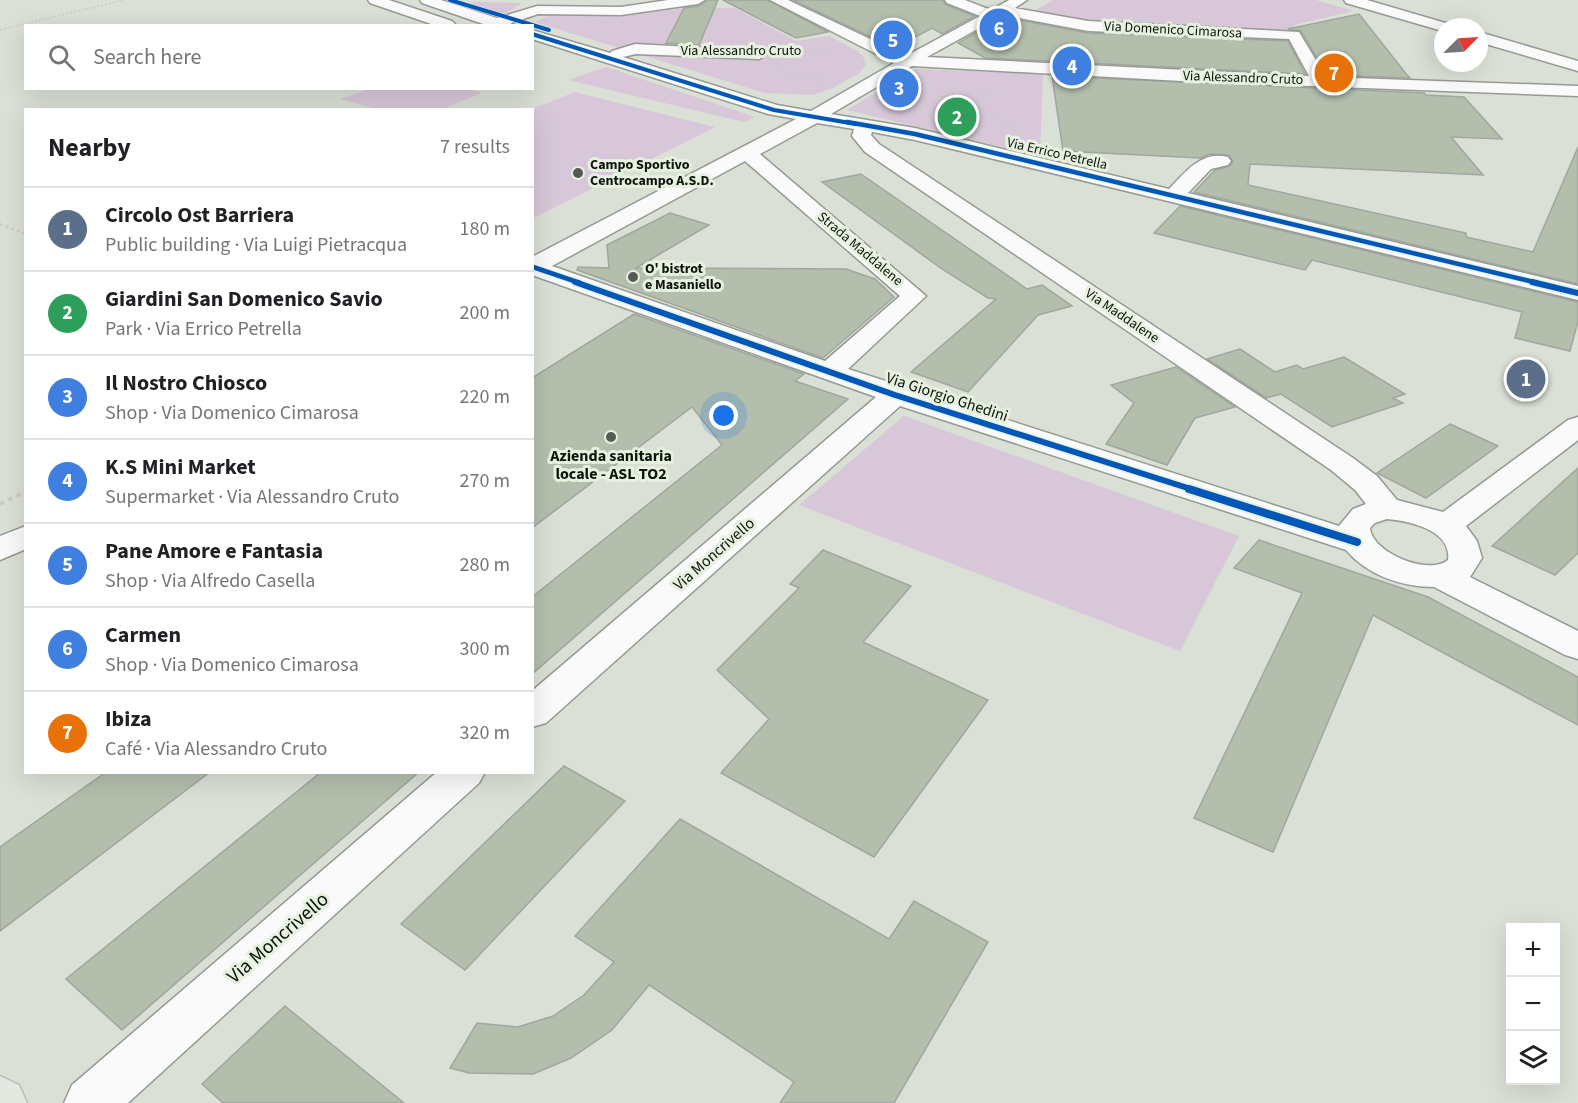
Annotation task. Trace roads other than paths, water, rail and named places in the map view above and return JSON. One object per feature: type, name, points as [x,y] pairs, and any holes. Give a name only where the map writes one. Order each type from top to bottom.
[{"type":"street","points":[[375,0],[446,24]]},
{"type":"street","points":[[427,0],[501,24]]},
{"type":"street","points":[[507,24],[534,14],[538,5],[621,11],[698,0]]},
{"type":"street","name":"Via Alessandro Cruto","points":[[777,0],[898,59],[908,61],[1321,82],[1578,91]]},
{"type":"street","points":[[952,0],[996,13]]},
{"type":"street","points":[[534,266],[814,117],[908,61],[1020,0]]},
{"type":"street","points":[[1351,0],[1434,24]]},
{"type":"street","name":"Via Domenico Cimarosa","points":[[996,13],[1088,26],[1294,35],[1321,82]]},
{"type":"street","name":"Via Errico Petrella","points":[[534,35],[774,110],[904,132],[1578,293]]},
{"type":"street","points":[[1488,40],[1578,66]]},
{"type":"street","name":"Via Alessandro Cruto","points":[[576,67],[635,49],[759,54]]},
{"type":"street","name":"Via Maddalene","points":[[865,126],[861,136],[872,148],[1342,464],[1366,483],[1387,509]]},
{"type":"street","name":"Strada Maddalene","points":[[747,153],[914,296],[830,371]]},
{"type":"street","points":[[1173,196],[1204,165],[1221,161]]},
{"type":"street","name":"Via Giorgio Ghedini","points":[[534,268],[895,394],[1357,542]]},
{"type":"street","name":"Via Moncrivello","points":[[534,711],[895,394]]},
{"type":"street","points":[[1445,526],[1578,426]]},
{"type":"street","points":[[1387,509],[1417,514],[1445,526],[1463,543],[1466,561],[1461,568],[1440,576],[1416,574],[1391,567],[1377,560],[1357,542],[1353,532],[1362,516],[1387,509]]},
{"type":"street","points":[[0,549],[24,537]]},
{"type":"street","points":[[1440,576],[1578,646]]},
{"type":"street","name":"Via Moncrivello","points":[[90,1103],[463,774]]},
{"type":"place","name":"Carmen","points":[[999,28]]},
{"type":"place","name":"Pane Amore e Fantasia","points":[[893,40]]},
{"type":"place","name":"K.S Mini Market","points":[[1072,66]]},
{"type":"place","name":"Ibiza","points":[[1334,73]]},
{"type":"place","name":"Il Nostro Chiosco","points":[[899,88]]},
{"type":"place","name":"Giardini San Domenico Savio","points":[[957,117]]},
{"type":"place","name":"Campo Sportivo Centrocampo A.S.D.","points":[[578,173]]},
{"type":"place","name":"O' bistrot e Masaniello","points":[[633,277]]},
{"type":"place","name":"Circolo Ost Barriera","points":[[1526,379]]},
{"type":"place","name":"Azienda sanitaria locale - ASL TO2","points":[[611,437]]}]
